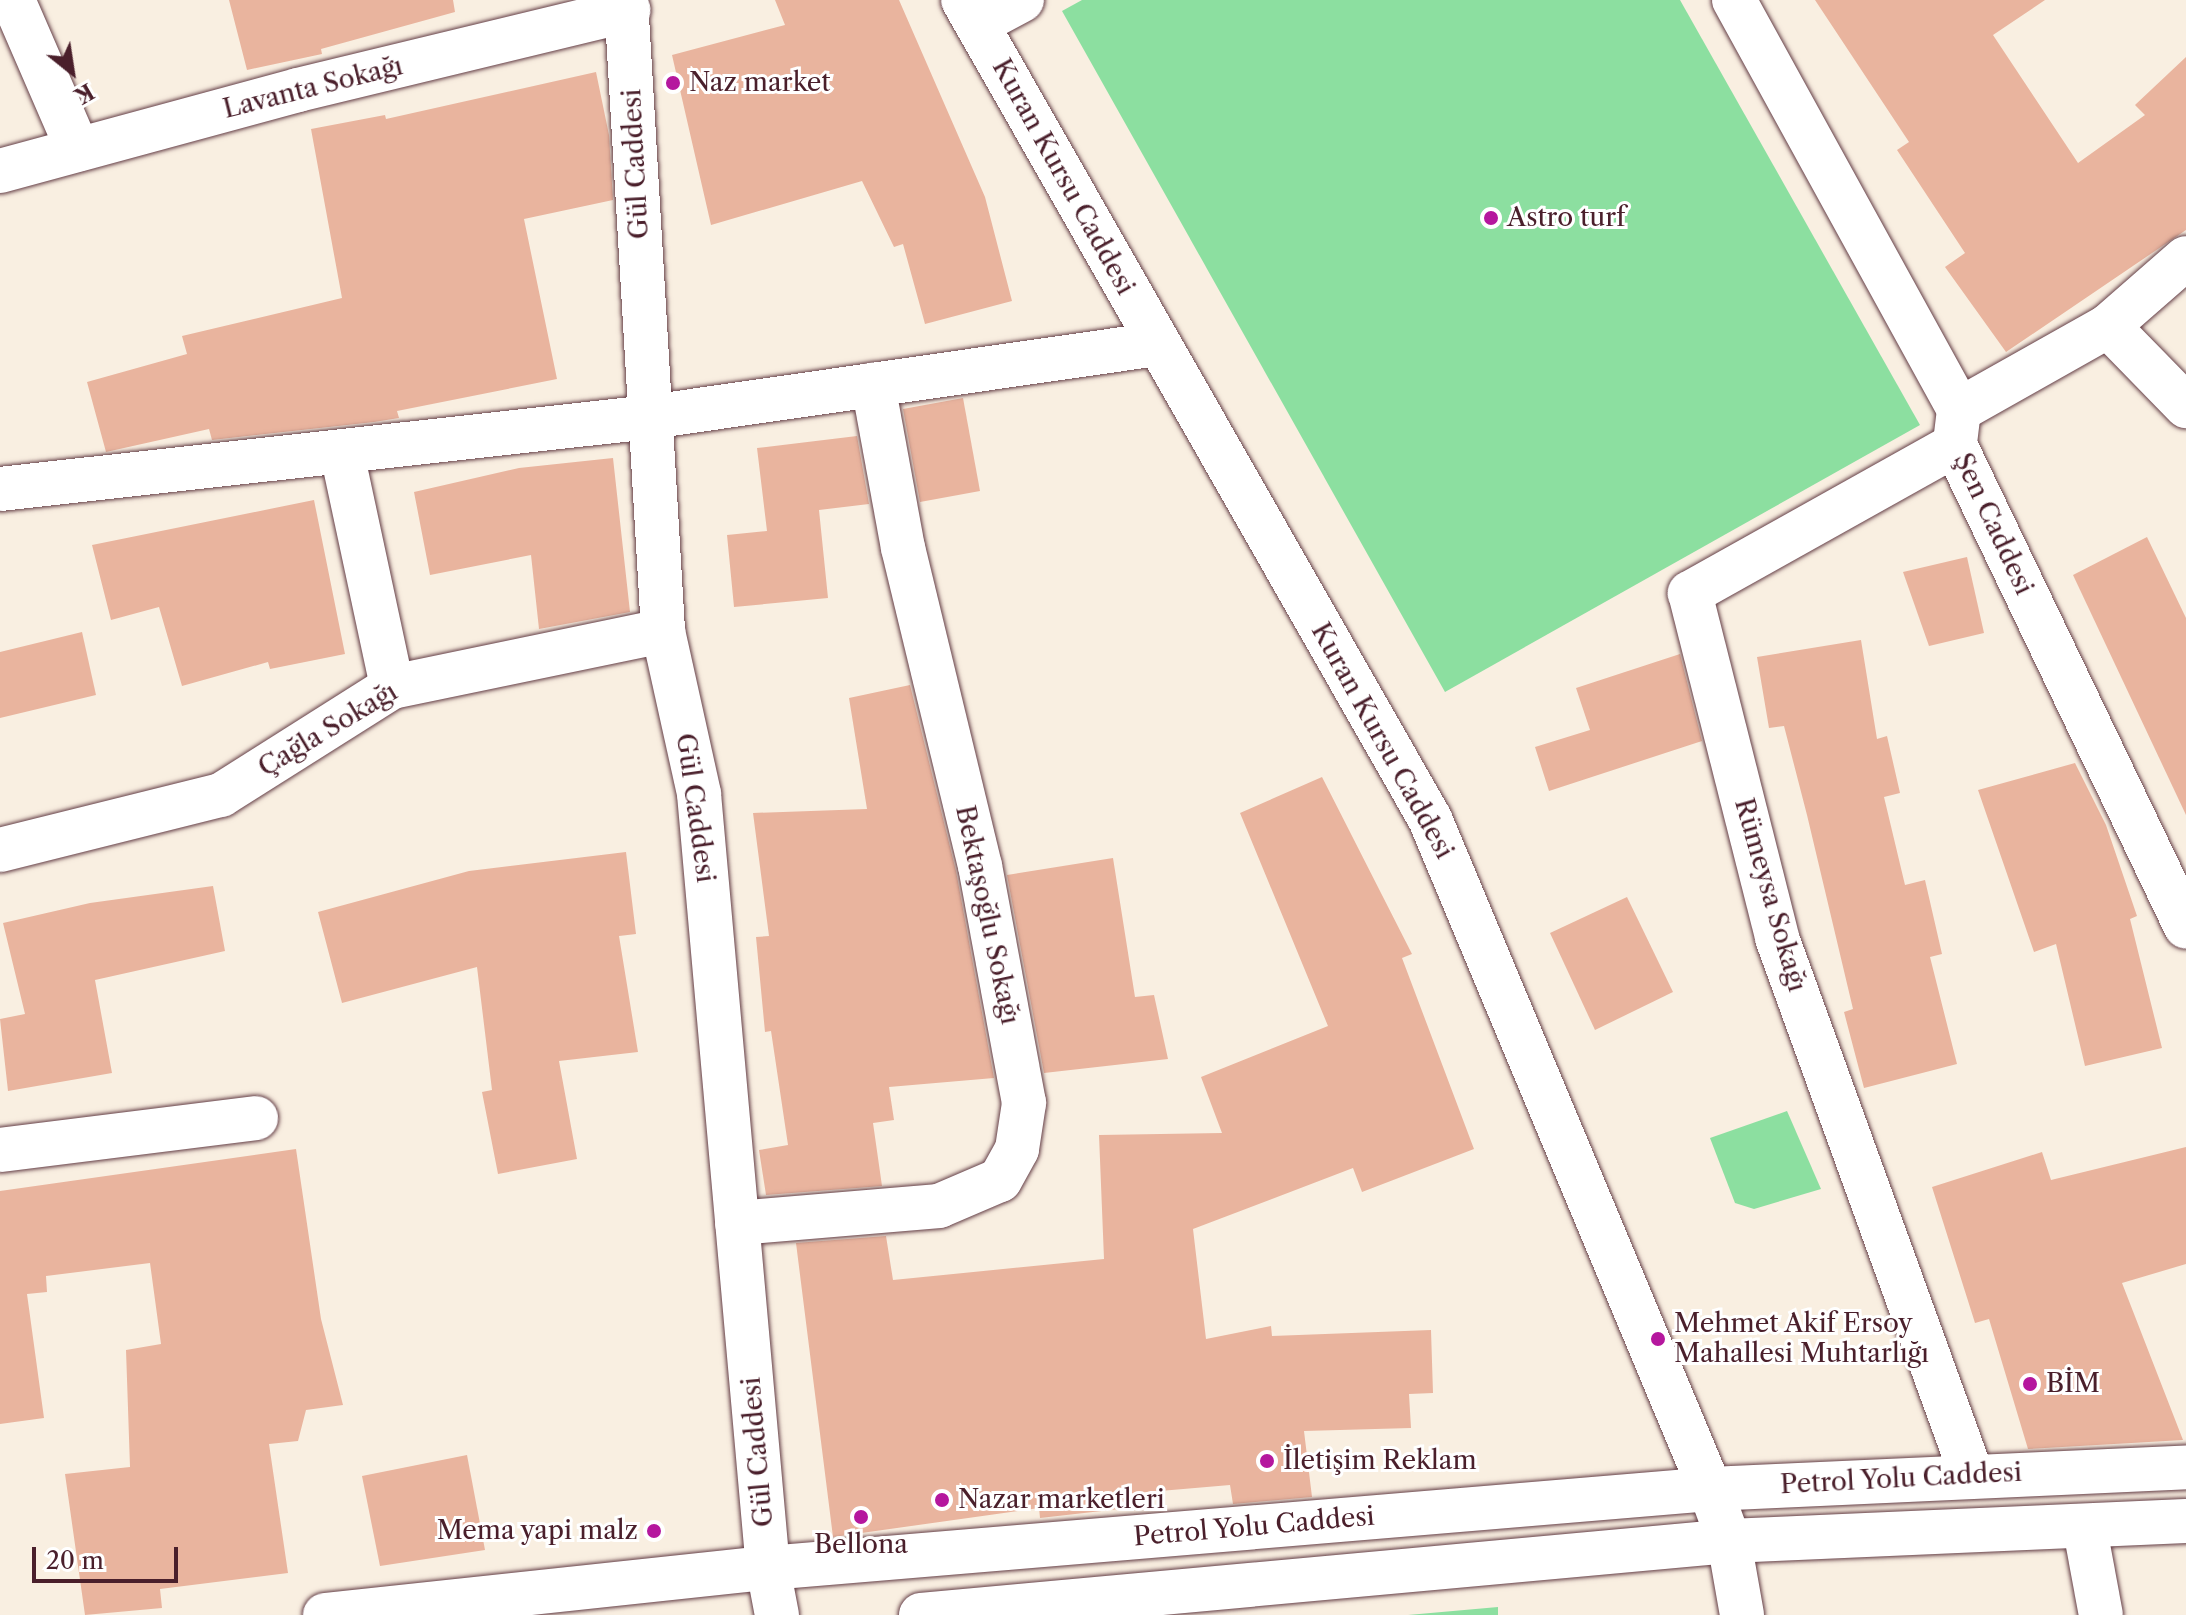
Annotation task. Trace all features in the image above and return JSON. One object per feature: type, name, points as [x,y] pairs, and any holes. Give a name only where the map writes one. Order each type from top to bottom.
[{"type":"street","points":[[13,0],[78,150]]},
{"type":"street","points":[[970,12],[1022,0]]},
{"type":"street","name":"Şen Caddesi","points":[[1734,0],[1957,428],[2186,927]]},
{"type":"street","name":"Lavanta Sokağı","points":[[0,171],[627,5]]},
{"type":"street","name":"Gül Caddesi","points":[[627,5],[663,631],[699,794],[768,1568],[777,1615]]},
{"type":"street","name":"Kuran Kursu Caddesi","points":[[970,12],[1430,819],[1710,1489],[1729,1541],[1742,1615]]},
{"type":"street","points":[[1957,428],[2108,326],[2186,258]]},
{"type":"street","points":[[2108,326],[2186,406]]},
{"type":"street","points":[[0,489],[650,417],[1157,344]]},
{"type":"street","name":"Bektaşoğlu Sokağı","points":[[737,1223],[939,1206],[1000,1180],[1017,1149],[1024,1103],[991,925],[903,548],[873,385]]},
{"type":"street","name":"Rümeysa Sokağı","points":[[1957,428],[1690,593],[1777,938],[1972,1476]]},
{"type":"street","points":[[342,453],[392,687]]},
{"type":"street","name":"Çağla Sokağı","points":[[0,850],[221,795],[392,687],[663,631]]},
{"type":"street","points":[[0,1150],[256,1118]]},
{"type":"street","name":"Petrol Yolu Caddesi","points":[[325,1615],[768,1568],[1710,1489],[2186,1467]]},
{"type":"street","name":"Petrol Yolu Caddesi","points":[[921,1615],[1729,1541],[2085,1529],[2186,1521]]},
{"type":"street","points":[[2085,1529],[2101,1615]]},
{"type":"green space","name":"Astro turf","points":[[1082,0],[1680,0],[1920,425],[1445,692],[1062,11]]},
{"type":"green space","points":[[1787,1111],[1821,1189],[1754,1209],[1735,1203],[1710,1138]]},
{"type":"green space","points":[[1498,1607],[1498,1615],[1408,1615]]},
{"type":"building","points":[[229,0],[453,0],[455,12],[321,49],[322,54],[247,70]]},
{"type":"building","points":[[775,0],[899,0],[985,197],[1012,301],[925,324],[903,244],[894,247],[862,181],[711,225],[672,55],[785,25]]},
{"type":"building","points":[[1815,0],[2045,0],[1993,35],[2078,163],[2145,115],[2135,105],[2186,57],[2186,230],[2006,352],[1945,267],[1965,253],[1897,150],[1909,142]]},
{"type":"building","points":[[596,72],[609,135],[613,200],[524,219],[557,379],[397,411],[399,418],[212,440],[209,429],[106,452],[87,382],[187,354],[182,336],[342,298],[311,129],[385,115],[386,119]]},
{"type":"building","points":[[963,398],[980,491],[920,502],[903,409]]},
{"type":"building","points":[[857,436],[869,504],[819,510],[828,598],[734,607],[727,535],[767,531],[757,448]]},
{"type":"building","points":[[613,458],[630,612],[539,629],[531,555],[430,575],[414,492],[519,468]]},
{"type":"building","points":[[314,500],[345,654],[270,669],[268,662],[182,686],[159,607],[111,620],[92,545]]},
{"type":"building","points":[[2147,537],[2186,618],[2186,815],[2073,575]]},
{"type":"building","points":[[1967,557],[1984,633],[1929,646],[1903,572]]},
{"type":"building","points":[[82,632],[96,695],[0,718],[0,652]]},
{"type":"building","points":[[1861,640],[1877,739],[1887,736],[1900,793],[1884,797],[1905,885],[1925,880],[1942,954],[1930,957],[1957,1064],[1864,1088],[1844,1012],[1853,1009],[1807,815],[1784,726],[1769,728],[1757,657]]},
{"type":"building","points":[[1680,654],[1702,741],[1549,791],[1535,747],[1590,730],[1576,688]]},
{"type":"building","points":[[910,685],[956,871],[994,1078],[889,1087],[894,1120],[873,1123],[882,1186],[766,1195],[759,1150],[788,1145],[771,1031],[765,1032],[756,937],[769,936],[753,813],[867,809],[849,698]]},
{"type":"building","points":[[2075,763],[2106,825],[2137,916],[2130,919],[2162,1048],[2085,1066],[2056,944],[2034,952],[1978,790]]},
{"type":"building","points":[[1322,777],[1412,954],[1402,958],[1474,1149],[1362,1192],[1353,1168],[1193,1229],[1206,1339],[1271,1326],[1272,1336],[1431,1330],[1433,1393],[1409,1394],[1411,1428],[1304,1431],[1312,1497],[1233,1504],[1230,1485],[1125,1494],[1128,1508],[1040,1518],[1039,1508],[833,1537],[796,1243],[886,1236],[893,1280],[1104,1259],[1099,1135],[1222,1133],[1201,1077],[1328,1026],[1240,813]]},
{"type":"building","points":[[626,852],[636,934],[619,936],[638,1052],[559,1061],[577,1159],[498,1174],[482,1092],[492,1090],[477,967],[342,1003],[318,912],[469,871]]},
{"type":"building","points":[[1113,858],[1135,997],[1154,995],[1168,1059],[1044,1073],[1007,875]]},
{"type":"building","points":[[213,886],[225,951],[95,980],[112,1073],[8,1091],[0,1019],[25,1014],[3,923],[90,903]]},
{"type":"building","points":[[1627,897],[1673,992],[1595,1030],[1550,933]]},
{"type":"building","points":[[2186,1147],[2186,1264],[2122,1283],[2183,1440],[2028,1449],[1989,1319],[1975,1323],[1932,1187],[2042,1152],[2051,1180]]},
{"type":"building","points":[[296,1149],[321,1319],[343,1405],[306,1410],[298,1441],[269,1444],[288,1573],[160,1589],[162,1608],[85,1615],[65,1474],[130,1467],[126,1350],[161,1344],[150,1263],[46,1276],[47,1292],[27,1294],[44,1418],[0,1424],[0,1191]]},
{"type":"building","points":[[467,1455],[485,1550],[380,1566],[362,1476]]},
{"type":"place","name":"Naz market","points":[[673,83]]},
{"type":"place","name":"Astro turf","points":[[1491,218]]},
{"type":"place","name":"Mehmet Akif Ersoy Mahallesi Muhtarlığı","points":[[1658,1339]]},
{"type":"place","name":"BİM","points":[[2030,1384]]},
{"type":"place","name":"İletişim Reklam","points":[[1267,1461]]},
{"type":"place","name":"Nazar marketleri","points":[[942,1500]]},
{"type":"place","name":"Bellona","points":[[861,1517]]},
{"type":"place","name":"Mema yapi malz","points":[[654,1531]]}]
